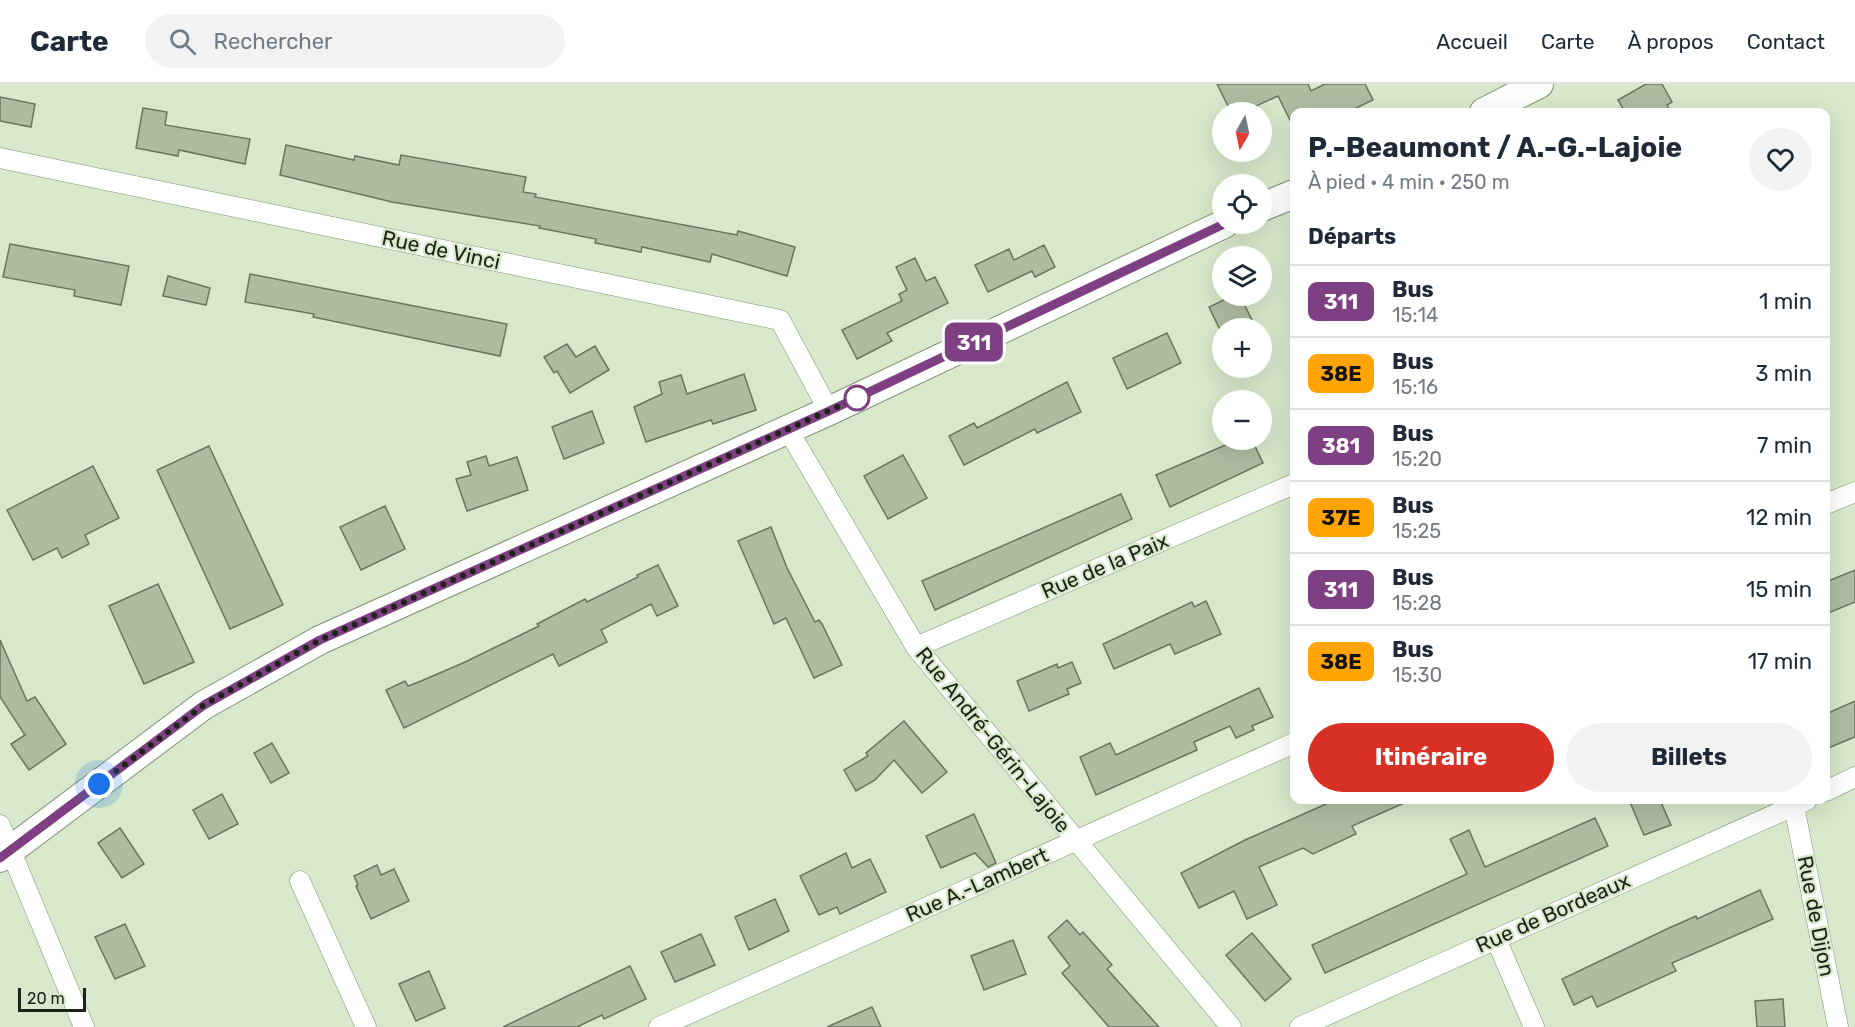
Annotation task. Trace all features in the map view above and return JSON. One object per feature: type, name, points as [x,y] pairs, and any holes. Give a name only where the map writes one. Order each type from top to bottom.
[{"type":"main road","points":[[1492,108],[1539,84]]},
{"type":"main road","points":[[1272,203],[1290,196]]},
{"type":"main road","points":[[4,844],[204,705],[320,640],[788,430],[1212,230]]},
{"type":"street","name":"Rue de Vinci","points":[[0,158],[780,320],[829,411]]},
{"type":"street","name":"Rue André-Gérin-Lajoie","points":[[788,430],[916,647],[1231,1027]]},
{"type":"street","name":"Rue de la Paix","points":[[916,647],[1290,486]]},
{"type":"street","points":[[1830,502],[1855,492]]},
{"type":"street","name":"Rue A.-Lambert","points":[[659,1027],[1290,745]]},
{"type":"street","points":[[1830,789],[1855,777]]},
{"type":"street","name":"Rue de Bordeaux","points":[[1300,1027],[1798,804]]},
{"type":"street","name":"Rue de Dijon","points":[[1800,804],[1838,1027]]},
{"type":"street","points":[[4,844],[84,1027]]},
{"type":"street","points":[[300,881],[366,1027]]},
{"type":"street","points":[[1496,939],[1534,1027]]},
{"type":"building","points":[[1217,84],[1308,84],[1311,91],[1325,84],[1365,84],[1373,100],[1356,108],[1290,108],[1290,120],[1278,96],[1265,102],[1226,102]]},
{"type":"building","points":[[1646,84],[1662,84],[1672,102],[1667,105],[1669,108],[1623,108],[1618,100]]},
{"type":"building","points":[[0,97],[35,104],[31,127],[0,121]]},
{"type":"building","points":[[143,108],[167,112],[165,125],[250,139],[245,164],[179,150],[178,156],[136,148]]},
{"type":"building","points":[[286,145],[354,160],[355,156],[399,165],[401,155],[526,177],[523,192],[536,194],[535,197],[737,235],[738,231],[795,247],[787,276],[712,254],[710,262],[642,247],[641,252],[595,243],[596,239],[539,228],[540,226],[392,202],[280,175]]},
{"type":"building","points":[[10,244],[129,266],[121,305],[74,296],[75,290],[3,277]]},
{"type":"building","points":[[1044,245],[1055,267],[1035,277],[1032,271],[988,292],[975,265],[1009,249],[1014,260]]},
{"type":"building","points":[[915,258],[926,281],[935,277],[948,303],[887,333],[892,341],[857,359],[842,330],[902,301],[899,294],[907,290],[896,267]]},
{"type":"building","points":[[250,274],[507,324],[500,356],[313,317],[314,314],[245,302]]},
{"type":"building","points":[[168,276],[210,288],[206,305],[163,296]]},
{"type":"building","points":[[1245,306],[1251,318],[1214,318],[1209,307]]},
{"type":"building","points":[[1167,333],[1181,363],[1127,389],[1113,358]]},
{"type":"building","points":[[567,344],[576,357],[595,346],[609,370],[570,393],[557,371],[554,373],[544,357]]},
{"type":"building","points":[[744,374],[756,410],[713,424],[711,420],[646,442],[634,407],[662,394],[659,382],[681,375],[687,394]]},
{"type":"building","points":[[1067,382],[1081,412],[1037,433],[1035,429],[964,465],[949,436],[974,423],[977,428]]},
{"type":"building","points":[[592,411],[604,443],[564,459],[552,427]]},
{"type":"building","points":[[209,446],[283,605],[230,629],[157,470]]},
{"type":"building","points":[[1214,450],[1257,450],[1263,463],[1170,507],[1156,475]]},
{"type":"building","points":[[903,455],[927,498],[888,519],[864,476]]},
{"type":"building","points":[[486,456],[489,466],[517,457],[528,490],[467,511],[456,479],[471,475],[467,462]]},
{"type":"building","points":[[93,466],[119,518],[85,535],[89,544],[62,558],[57,548],[33,560],[7,510]]},
{"type":"building","points":[[1121,494],[1132,519],[935,610],[922,581]]},
{"type":"building","points":[[385,506],[405,549],[361,570],[340,527]]},
{"type":"building","points":[[771,527],[787,568],[815,622],[819,620],[822,624],[842,665],[814,678],[786,618],[774,624],[738,541]]},
{"type":"building","points":[[658,565],[678,606],[657,616],[651,604],[601,630],[607,642],[559,666],[553,654],[404,728],[386,690],[405,681],[408,686],[463,663],[539,626],[537,624],[585,599],[587,602]]},
{"type":"building","points":[[1855,570],[1855,602],[1830,612],[1830,580]]},
{"type":"building","points":[[158,584],[194,662],[144,684],[109,606]]},
{"type":"building","points":[[1206,601],[1221,634],[1175,654],[1170,644],[1114,669],[1103,644],[1192,602],[1194,607]]},
{"type":"building","points":[[0,640],[27,701],[35,697],[66,744],[29,770],[11,744],[25,735],[0,697]]},
{"type":"building","points":[[1072,662],[1081,683],[1067,689],[1069,694],[1029,711],[1017,681],[1057,664],[1058,668]]},
{"type":"building","points":[[1259,688],[1273,717],[1252,726],[1254,730],[1236,738],[1230,726],[1194,742],[1197,750],[1096,795],[1080,757],[1110,743],[1116,755]]},
{"type":"building","points":[[1855,701],[1855,737],[1830,747],[1830,712]]},
{"type":"building","points":[[904,721],[947,772],[922,793],[894,760],[875,780],[856,791],[844,770],[868,756],[866,753]]},
{"type":"building","points":[[272,743],[289,773],[271,783],[254,753]]},
{"type":"building","points":[[222,794],[238,824],[209,839],[193,810]]},
{"type":"building","points":[[1326,804],[1402,804],[1352,826],[1356,834],[1313,854],[1303,848],[1259,867],[1277,905],[1247,919],[1234,891],[1199,908],[1181,873],[1245,840]]},
{"type":"building","points":[[1631,804],[1662,804],[1671,825],[1644,835]]},
{"type":"building","points":[[974,814],[996,863],[988,867],[975,853],[941,868],[926,836]]},
{"type":"building","points":[[1595,818],[1608,846],[1325,973],[1312,945],[1467,874],[1450,839],[1469,830],[1485,867]]},
{"type":"building","points":[[120,828],[144,864],[122,878],[98,843]]},
{"type":"building","points":[[846,853],[852,868],[870,859],[886,892],[840,914],[837,907],[819,915],[800,876]]},
{"type":"building","points":[[377,865],[381,875],[394,869],[409,901],[371,919],[356,886],[358,885],[354,876]]},
{"type":"building","points":[[1760,890],[1773,919],[1672,963],[1676,971],[1597,1007],[1592,996],[1574,1005],[1562,979],[1669,928],[1696,916],[1697,919]]},
{"type":"building","points":[[775,899],[789,931],[749,950],[735,917]]},
{"type":"building","points":[[1067,920],[1080,935],[1083,932],[1112,965],[1107,969],[1159,1027],[1109,1027],[1062,973],[1070,966],[1048,937]]},
{"type":"building","points":[[125,924],[145,966],[115,979],[95,937]]},
{"type":"building","points":[[1252,933],[1291,979],[1265,1001],[1226,955]]},
{"type":"building","points":[[701,934],[715,965],[675,982],[661,952]]},
{"type":"building","points":[[1013,940],[1026,974],[984,990],[971,956]]},
{"type":"building","points":[[630,966],[646,999],[604,1019],[602,1015],[577,1027],[503,1027]]},
{"type":"building","points":[[429,971],[445,1008],[416,1021],[399,984]]},
{"type":"building","points":[[1783,999],[1785,1027],[1757,1027],[1755,1001]]},
{"type":"building","points":[[872,1007],[881,1027],[827,1027]]},
{"type":"bus line","name":"311","points":[[0,858],[204,705],[320,640],[829,411],[1212,230]]},
{"type":"route","points":[[99,784],[204,705],[320,640],[857,398]]}]
